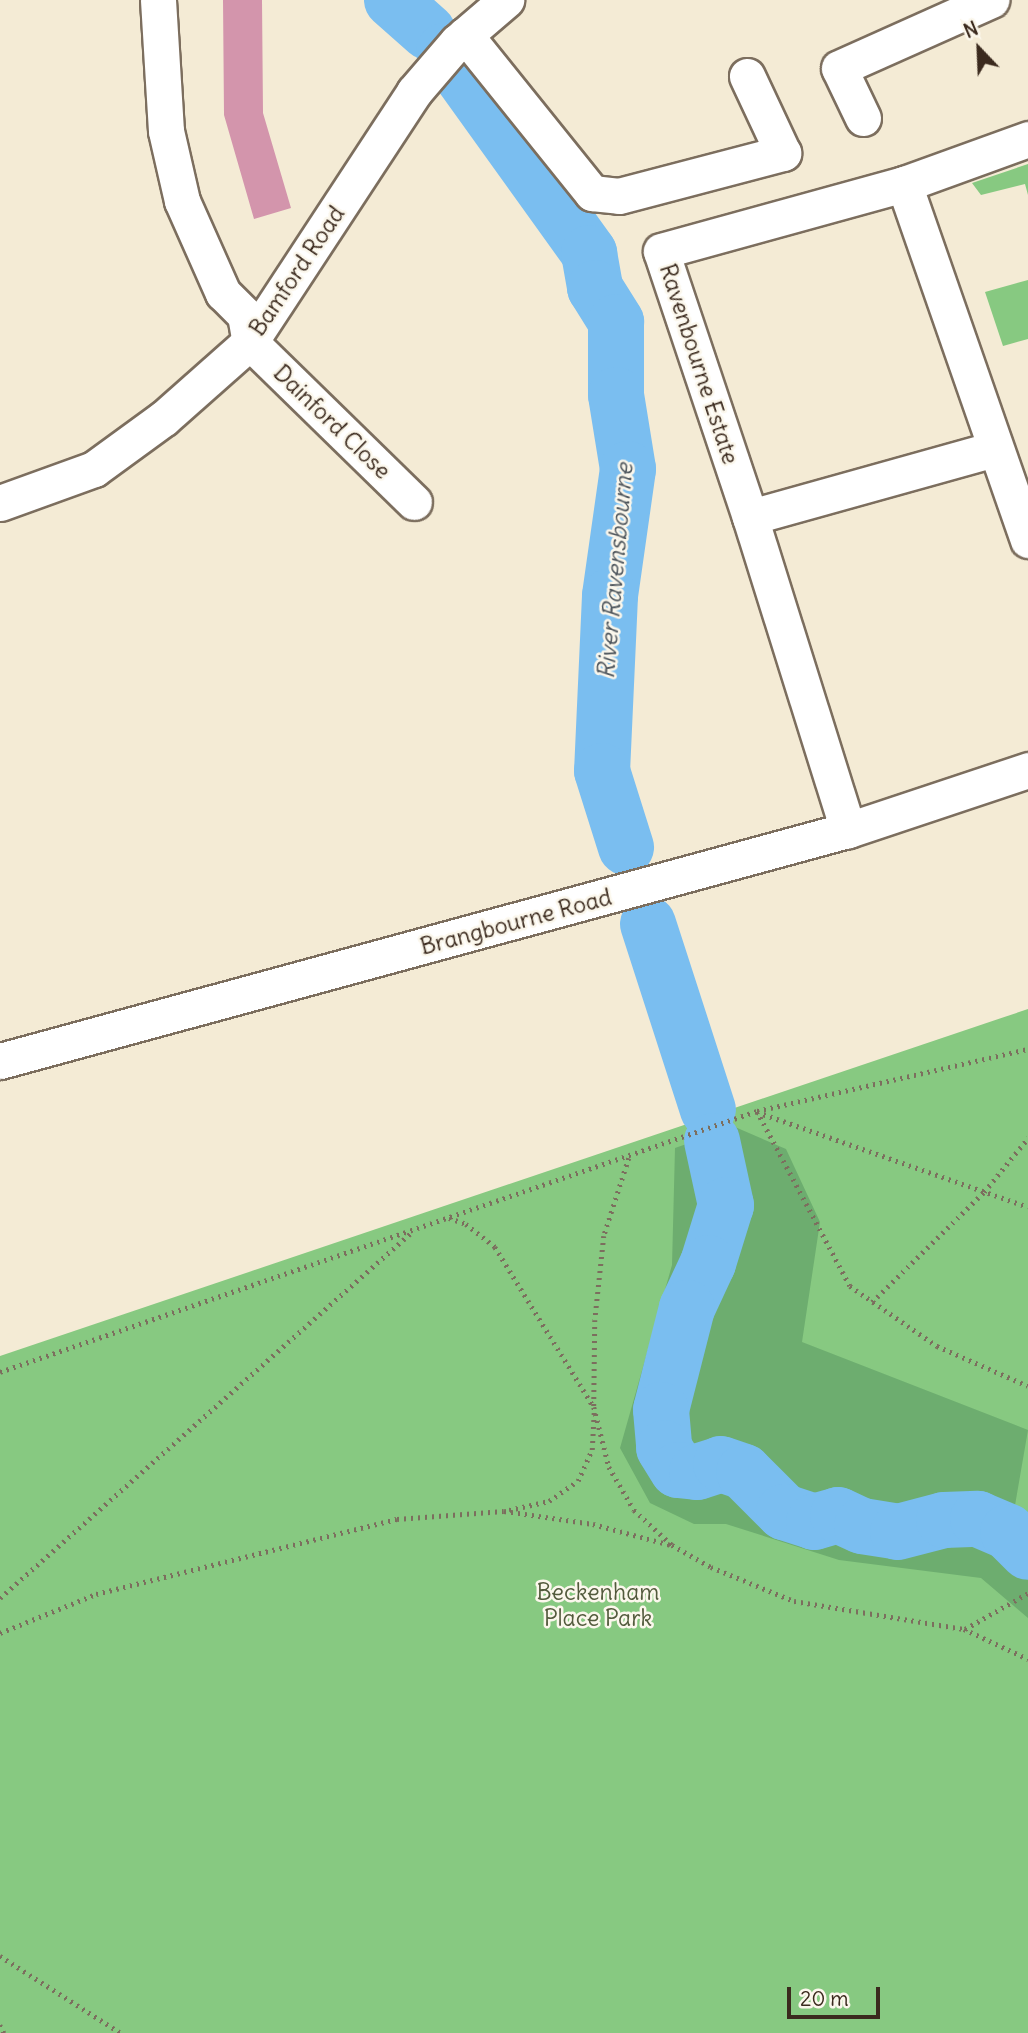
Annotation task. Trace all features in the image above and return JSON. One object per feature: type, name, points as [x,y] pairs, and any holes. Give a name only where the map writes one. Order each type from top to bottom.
[{"type":"street","points":[[159,0],[166,131],[182,201],[223,293],[245,314],[250,342]]},
{"type":"street","name":"Bamford Road","points":[[0,503],[94,469],[164,418],[250,342],[414,92],[461,38],[506,0]]},
{"type":"street","points":[[863,118],[839,68],[991,0]]},
{"type":"street","points":[[461,38],[592,193],[619,196],[783,153],[747,76]]},
{"type":"street","name":"Ravenbourne Estate","points":[[848,830],[750,517],[661,251],[904,184],[1028,139]]},
{"type":"street","points":[[904,184],[994,449],[1028,540]]},
{"type":"street","name":"Dainford Close","points":[[250,342],[414,502]]},
{"type":"street","points":[[750,517],[994,449]]},
{"type":"street","name":"Brangbourne Road","points":[[0,1061],[848,830],[1028,770]]},
{"type":"path","points":[[0,1372],[629,1158],[757,1111],[1028,1049]]},
{"type":"path","points":[[757,1111],[1028,1208]]},
{"type":"path","points":[[757,1111],[850,1286],[937,1346],[1028,1386]]},
{"type":"path","points":[[872,1303],[984,1192],[1028,1138]]},
{"type":"path","points":[[0,1633],[96,1594],[397,1519],[504,1511],[549,1501],[578,1481],[592,1450],[595,1320],[604,1236],[629,1158]]},
{"type":"path","points":[[448,1218],[466,1224],[495,1247],[594,1407],[609,1467],[634,1510],[671,1545]]},
{"type":"path","points":[[0,1598],[415,1229]]},
{"type":"path","points":[[504,1511],[593,1524],[671,1545],[711,1567],[794,1601],[964,1629],[1028,1658]]},
{"type":"path","points":[[964,1629],[1028,1593]]},
{"type":"path","points":[[0,1956],[121,2033]]},
{"type":"path","points":[[0,2025],[4,2033]]},
{"type":"green space","points":[[1028,164],[1028,195],[1025,184],[981,195],[972,183]]},
{"type":"green space","points":[[1028,280],[1028,339],[1003,346],[985,292]]},
{"type":"green space","name":"Beckenham Place Park","points":[[1028,1009],[1028,2033],[0,2033],[0,1356]]},
{"type":"green space","points":[[735,1127],[786,1149],[820,1222],[802,1342],[1028,1430],[1013,1517],[1028,1519],[1028,1618],[981,1578],[839,1560],[726,1524],[694,1524],[650,1503],[620,1448],[672,1265],[675,1148]]},
{"type":"building","points":[[223,0],[262,0],[263,113],[291,208],[254,219],[224,115]]},
{"type":"waterway","name":"River Ravensbourne","points":[[392,0],[428,32]]},
{"type":"waterway","name":"River Ravensbourne","points":[[444,51],[589,253],[595,288],[616,322],[616,395],[628,469],[610,596],[602,771],[626,847]]},
{"type":"waterway","name":"River Ravensbourne","points":[[648,924],[708,1110]]},
{"type":"waterway","name":"River Ravensbourne","points":[[712,1141],[726,1205],[708,1263],[687,1308],[661,1410],[664,1448],[678,1470],[697,1472],[721,1464],[744,1472],[784,1512],[814,1522],[838,1515],[862,1526],[898,1532],[944,1520],[978,1519],[1008,1532],[1028,1552]]}]
